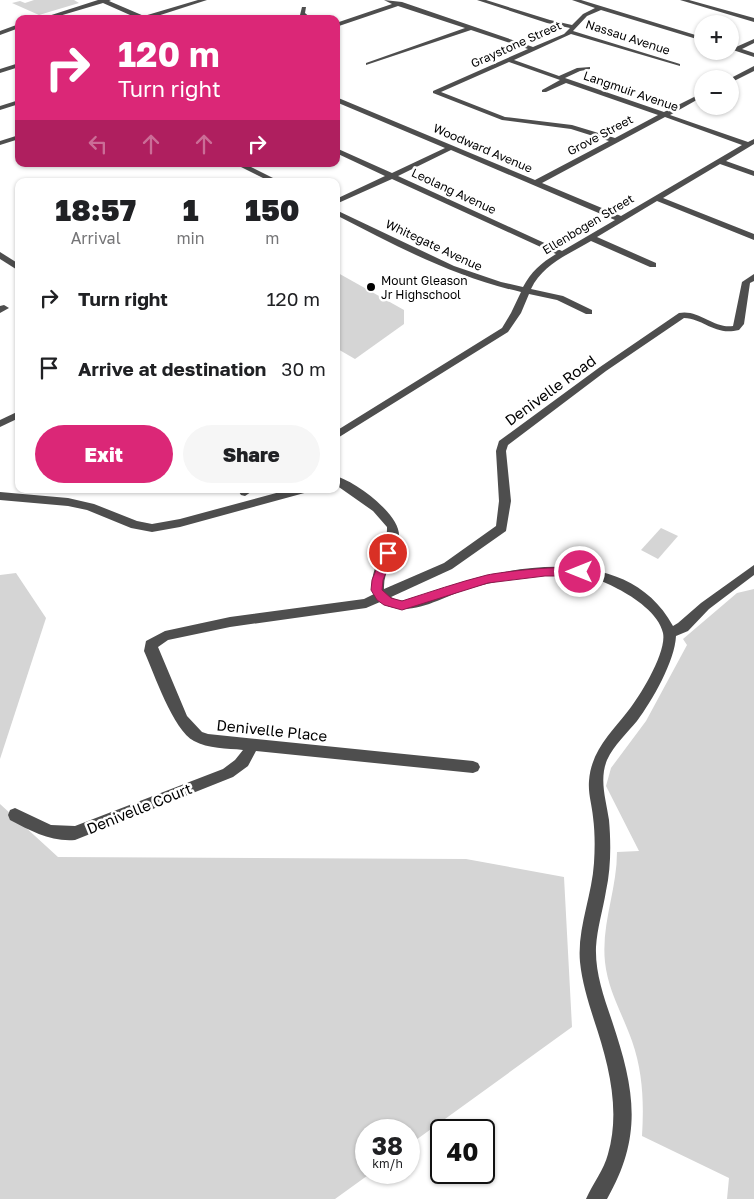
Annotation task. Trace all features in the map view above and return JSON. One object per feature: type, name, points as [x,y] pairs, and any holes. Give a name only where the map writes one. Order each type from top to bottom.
[{"type":"street","points":[[55,15],[104,0],[136,15]]},
{"type":"street","points":[[157,15],[204,0]]},
{"type":"street","points":[[387,0],[533,49]]},
{"type":"street","points":[[340,25],[409,0]]},
{"type":"street","name":"Nassau Avenue","points":[[480,0],[678,65]]},
{"type":"street","points":[[575,0],[694,37]]},
{"type":"street","points":[[683,0],[754,20]]},
{"type":"street","points":[[303,15],[304,8]]},
{"type":"street","name":"Graystone Street","points":[[600,8],[585,15],[573,29],[533,49],[435,92],[504,119],[572,127],[616,141]]},
{"type":"street","points":[[0,33],[15,27]]},
{"type":"street","points":[[368,64],[471,28]]},
{"type":"street","points":[[739,49],[754,41]]},
{"type":"street","points":[[739,51],[754,55]]},
{"type":"street","name":"Langmuir Avenue","points":[[508,60],[665,115],[751,142]]},
{"type":"street","points":[[0,71],[15,66]]},
{"type":"street","points":[[544,90],[579,69],[588,68]]},
{"type":"street","points":[[739,76],[754,68]]},
{"type":"street","name":"Grove Street","points":[[536,183],[694,99]]},
{"type":"street","name":"Woodward Avenue","points":[[340,101],[621,219]]},
{"type":"street","points":[[0,108],[15,103]]},
{"type":"street","points":[[0,143],[15,138]]},
{"type":"street","name":"Ellenbogen Street","points":[[340,433],[505,330],[516,316],[525,290],[538,270],[590,237],[751,142]]},
{"type":"street","points":[[340,200],[452,148]]},
{"type":"street","name":"Leolang Avenue","points":[[340,152],[562,254]]},
{"type":"street","points":[[719,161],[754,174]]},
{"type":"street","points":[[246,167],[268,178]]},
{"type":"street","points":[[656,198],[754,237]]},
{"type":"street","name":"Whitegate Avenue","points":[[340,214],[455,271],[484,282],[560,298],[589,312]]},
{"type":"street","points":[[590,237],[653,265]]},
{"type":"street","points":[[0,255],[15,265]]},
{"type":"street","name":"Denivelle Road","points":[[381,597],[448,566],[502,528],[505,501],[501,451],[503,444],[603,369],[682,315],[695,316],[721,329],[736,328],[739,324],[746,282],[754,277]]},
{"type":"street","points":[[2,421],[15,416]]},
{"type":"street","points":[[340,483],[382,513],[392,523],[394,534],[378,580],[377,590],[381,597],[388,602],[402,605],[488,579],[570,570],[590,573],[614,582],[645,602],[664,622],[670,633],[671,640],[668,650],[646,697],[610,742],[601,758],[596,776],[596,794],[602,832],[602,859],[599,889],[589,932],[588,961],[595,995],[617,1063],[625,1115],[612,1170],[596,1199]]},
{"type":"street","points":[[0,496],[68,502],[135,525],[152,528],[180,523],[289,493]]},
{"type":"street","points":[[670,633],[683,627],[705,606],[754,568]]},
{"type":"street","name":"Denivelle Place","points":[[381,597],[355,605],[230,622],[164,636],[152,645],[151,651],[177,710],[189,730],[207,740],[474,767]]},
{"type":"street","name":"Denivelle Court","points":[[15,815],[49,832],[62,836],[75,833],[238,768],[245,761],[252,745]]},
{"type":"shaded area","points":[[34,0],[74,0],[79,3],[39,15],[12,3],[20,1],[25,3]]},
{"type":"shaded area","points":[[340,274],[404,310],[404,324],[355,359],[340,350]]},
{"type":"shaded area","points":[[661,528],[678,536],[658,559],[641,550]]},
{"type":"shaded area","points":[[16,573],[46,618],[0,759],[0,575]]},
{"type":"shaded area","points":[[754,589],[754,1199],[727,1199],[729,1178],[642,1136],[643,1100],[641,1076],[632,1041],[609,983],[604,948],[615,880],[617,852],[639,851],[606,786],[611,768],[646,721],[687,645],[683,639],[737,593]]},
{"type":"shaded area","points":[[0,804],[58,857],[466,859],[564,877],[572,1027],[445,1119],[430,1119],[430,1130],[420,1137],[420,1119],[355,1119],[356,1184],[335,1199],[0,1199]]},
{"type":"place","name":"Mount Gleason Jr Highschool","points":[[371,287]]},
{"type":"route","points":[[388,553],[378,580],[377,590],[381,597],[395,605],[414,603],[488,579],[570,570],[580,572]]}]
